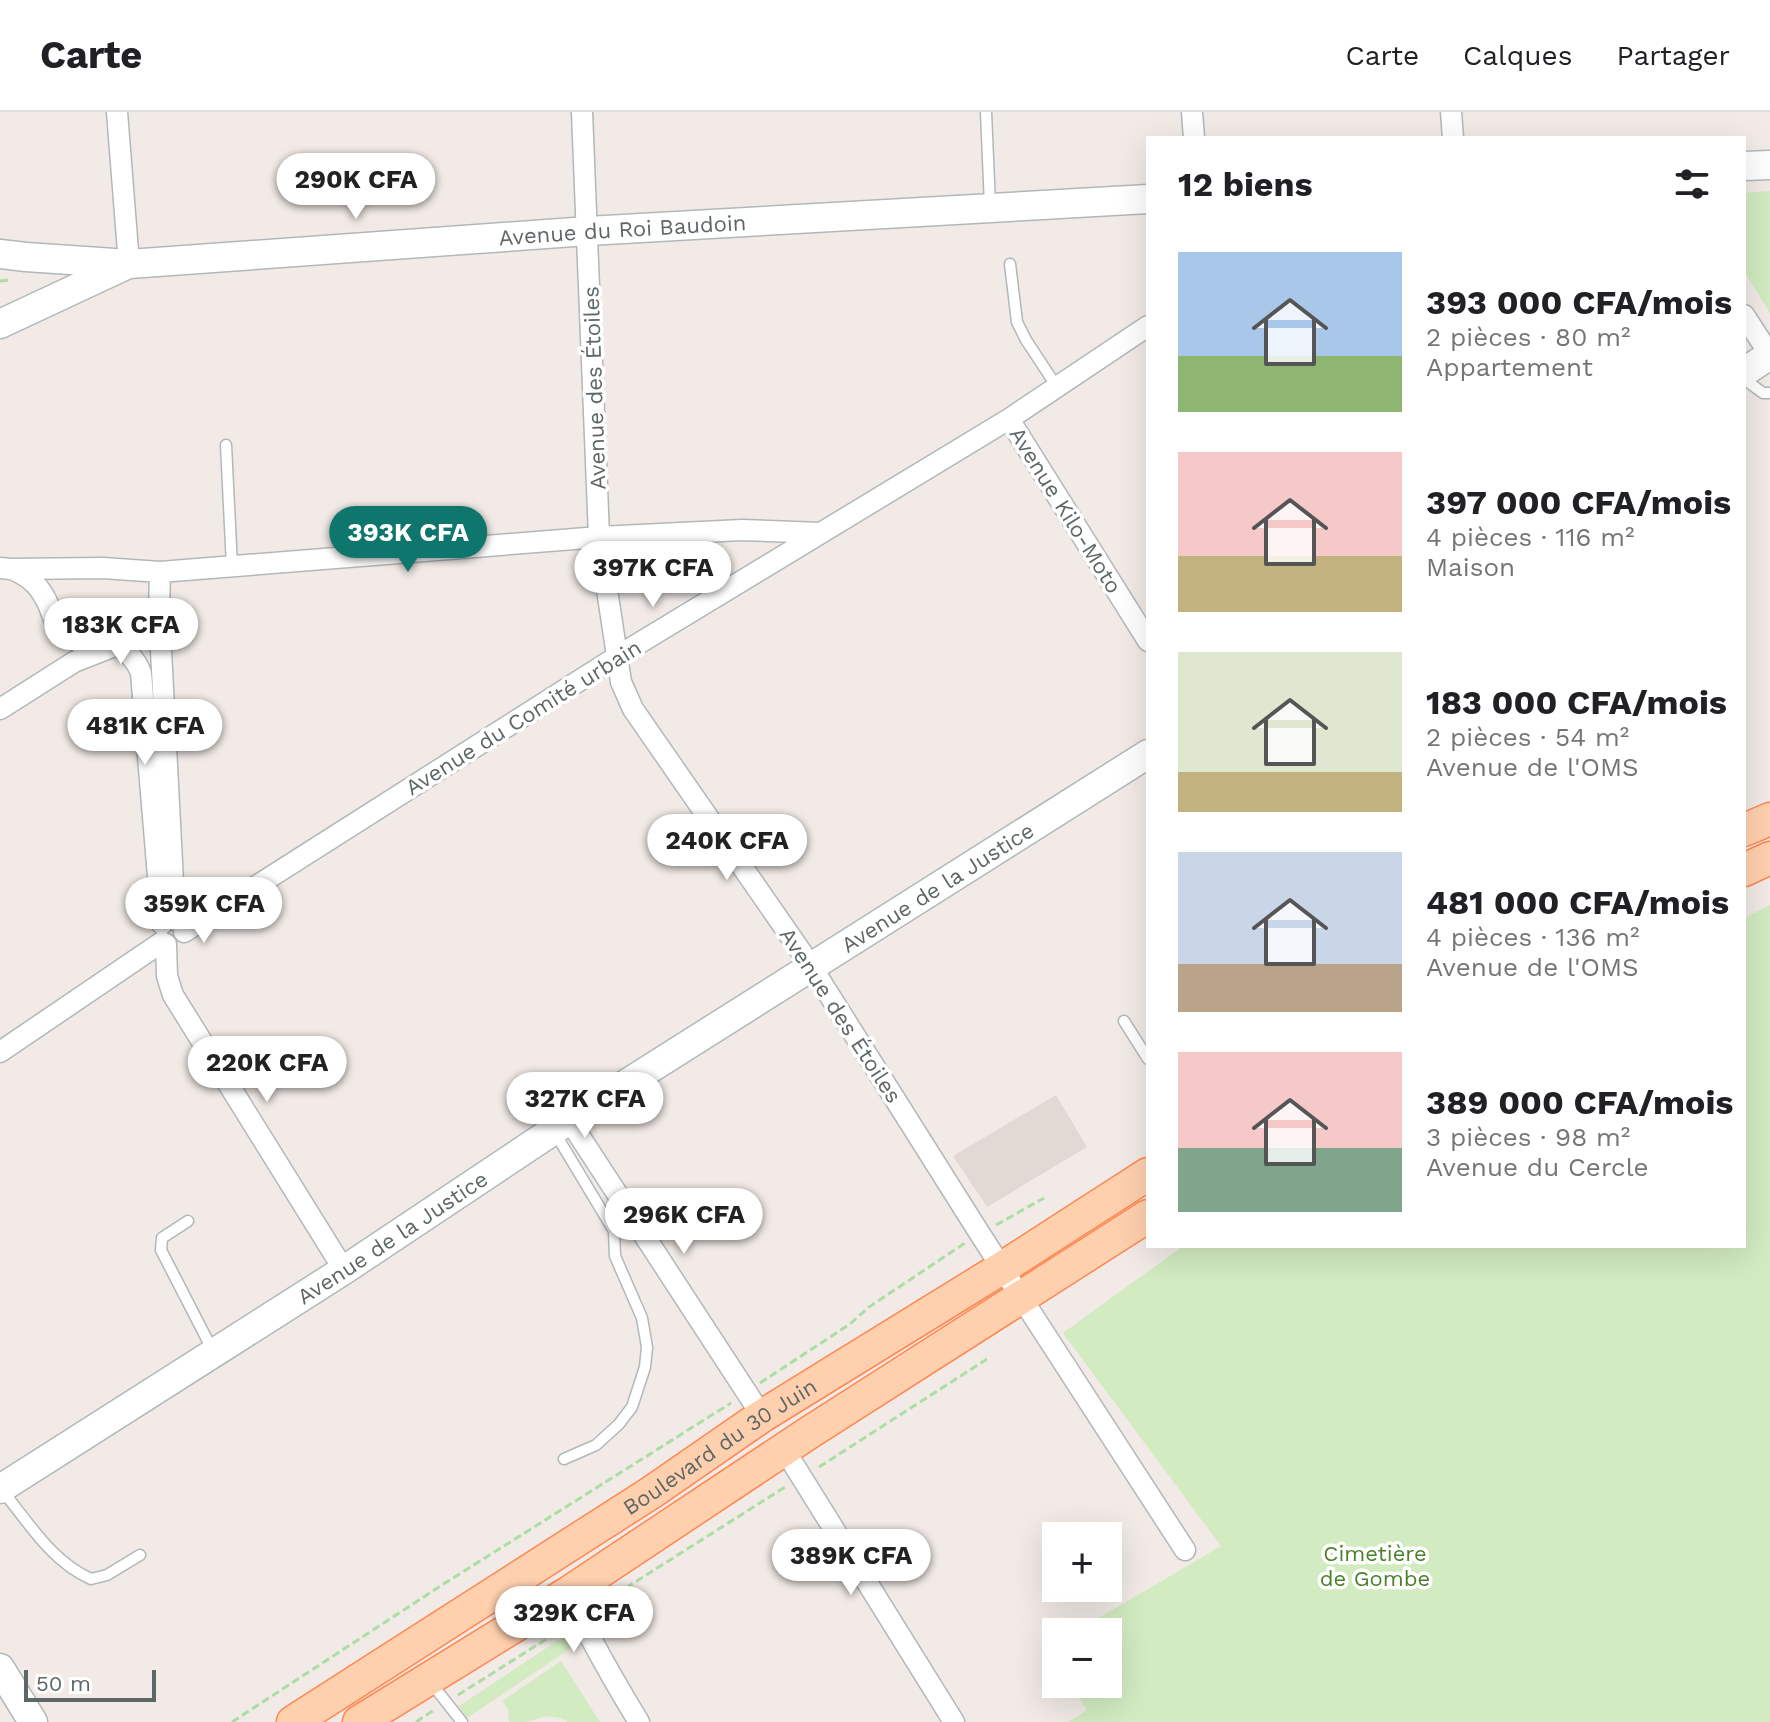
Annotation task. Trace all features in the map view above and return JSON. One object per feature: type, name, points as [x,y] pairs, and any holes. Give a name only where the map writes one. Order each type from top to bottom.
[{"type":"main road","points":[[1746,829],[1770,819]]},
{"type":"main road","points":[[1746,869],[1770,858]]},
{"type":"main road","name":"Boulevard du 30 Juin","points":[[293,1722],[652,1492],[754,1404],[1002,1268],[1146,1175]]},
{"type":"main road","name":"Boulevard du 30 Juin","points":[[359,1722],[437,1690],[568,1593],[675,1521],[1146,1217]]},
{"type":"main road","points":[[304,1722],[652,1492]]},
{"type":"main road","points":[[349,1722],[675,1521]]},
{"type":"street","points":[[0,324],[129,264],[117,112]]},
{"type":"street","name":"Avenue des Étoiles","points":[[582,112],[599,537],[621,682],[633,709],[811,966],[1185,1550]]},
{"type":"street","points":[[1192,112],[1194,136]]},
{"type":"street","points":[[1451,112],[1453,136]]},
{"type":"street","points":[[1746,166],[1770,165]]},
{"type":"street","name":"Avenue du Roi Baudoin","points":[[0,254],[129,264],[588,231],[1146,199]]},
{"type":"street","points":[[1746,318],[1770,355],[1746,371]]},
{"type":"street","name":"Avenue du Comité urbain","points":[[0,1052],[170,932],[1009,419],[1146,327]]},
{"type":"street","name":"Avenue Kilo-Moto","points":[[1009,419],[1146,638]]},
{"type":"street","points":[[6,568],[103,568],[160,572],[599,537],[742,530],[821,533]]},
{"type":"street","points":[[6,568],[29,577],[42,591],[56,622],[72,638],[85,647],[108,648],[132,656],[137,663],[141,673],[170,932]]},
{"type":"street","points":[[160,572],[170,932],[167,976],[173,995],[344,1270]]},
{"type":"street","points":[[0,709],[74,662],[140,636],[159,612]]},
{"type":"street","name":"Avenue de la Justice","points":[[0,1489],[344,1270],[562,1125],[1146,755]]},
{"type":"street","points":[[562,1125],[754,1404]]},
{"type":"street","points":[[784,1449],[954,1722]]},
{"type":"street","points":[[568,1593],[639,1722]]},
{"type":"street","points":[[0,1668],[33,1722]]},
{"type":"lane","points":[[986,112],[990,208]]},
{"type":"lane","points":[[1010,264],[1017,322],[1057,387]]},
{"type":"lane","points":[[1746,380],[1763,393],[1770,393]]},
{"type":"lane","points":[[226,445],[232,566]]},
{"type":"lane","points":[[1124,1021],[1146,1056]]},
{"type":"lane","points":[[562,1125],[614,1231],[615,1256],[642,1318],[647,1347],[645,1367],[632,1407],[596,1445],[564,1459]]},
{"type":"lane","points":[[188,1221],[162,1238],[161,1250],[214,1353]]},
{"type":"lane","points":[[0,1489],[54,1555],[76,1573],[91,1579],[107,1575],[140,1555]]},
{"type":"lane","points":[[437,1690],[462,1722]]},
{"type":"path","points":[[232,1722],[442,1585],[754,1404],[869,1307],[980,1234],[1044,1198]]},
{"type":"path","points":[[812,1471],[987,1359]]},
{"type":"path","points":[[596,1615],[599,1605],[790,1483]]},
{"type":"path","points":[[416,1722],[437,1690],[564,1628],[577,1628]]},
{"type":"shaded area","points":[[1056,1095],[1087,1147],[987,1207],[953,1156]]},
{"type":"green space","points":[[1770,191],[1770,313],[1746,274],[1746,193]]},
{"type":"green space","name":"Cimetière de Gombe","points":[[1770,905],[1770,1722],[1068,1722],[1087,1710],[1079,1698],[1122,1698],[1122,1618],[1099,1618],[1221,1546],[1063,1333],[1180,1248],[1746,1248],[1746,917]]},
{"type":"green space","points":[[566,1635],[574,1646],[467,1718],[459,1706]]},
{"type":"green space","points":[[561,1661],[600,1722],[568,1722],[546,1716],[526,1722],[509,1722],[508,1709],[502,1701]]}]
